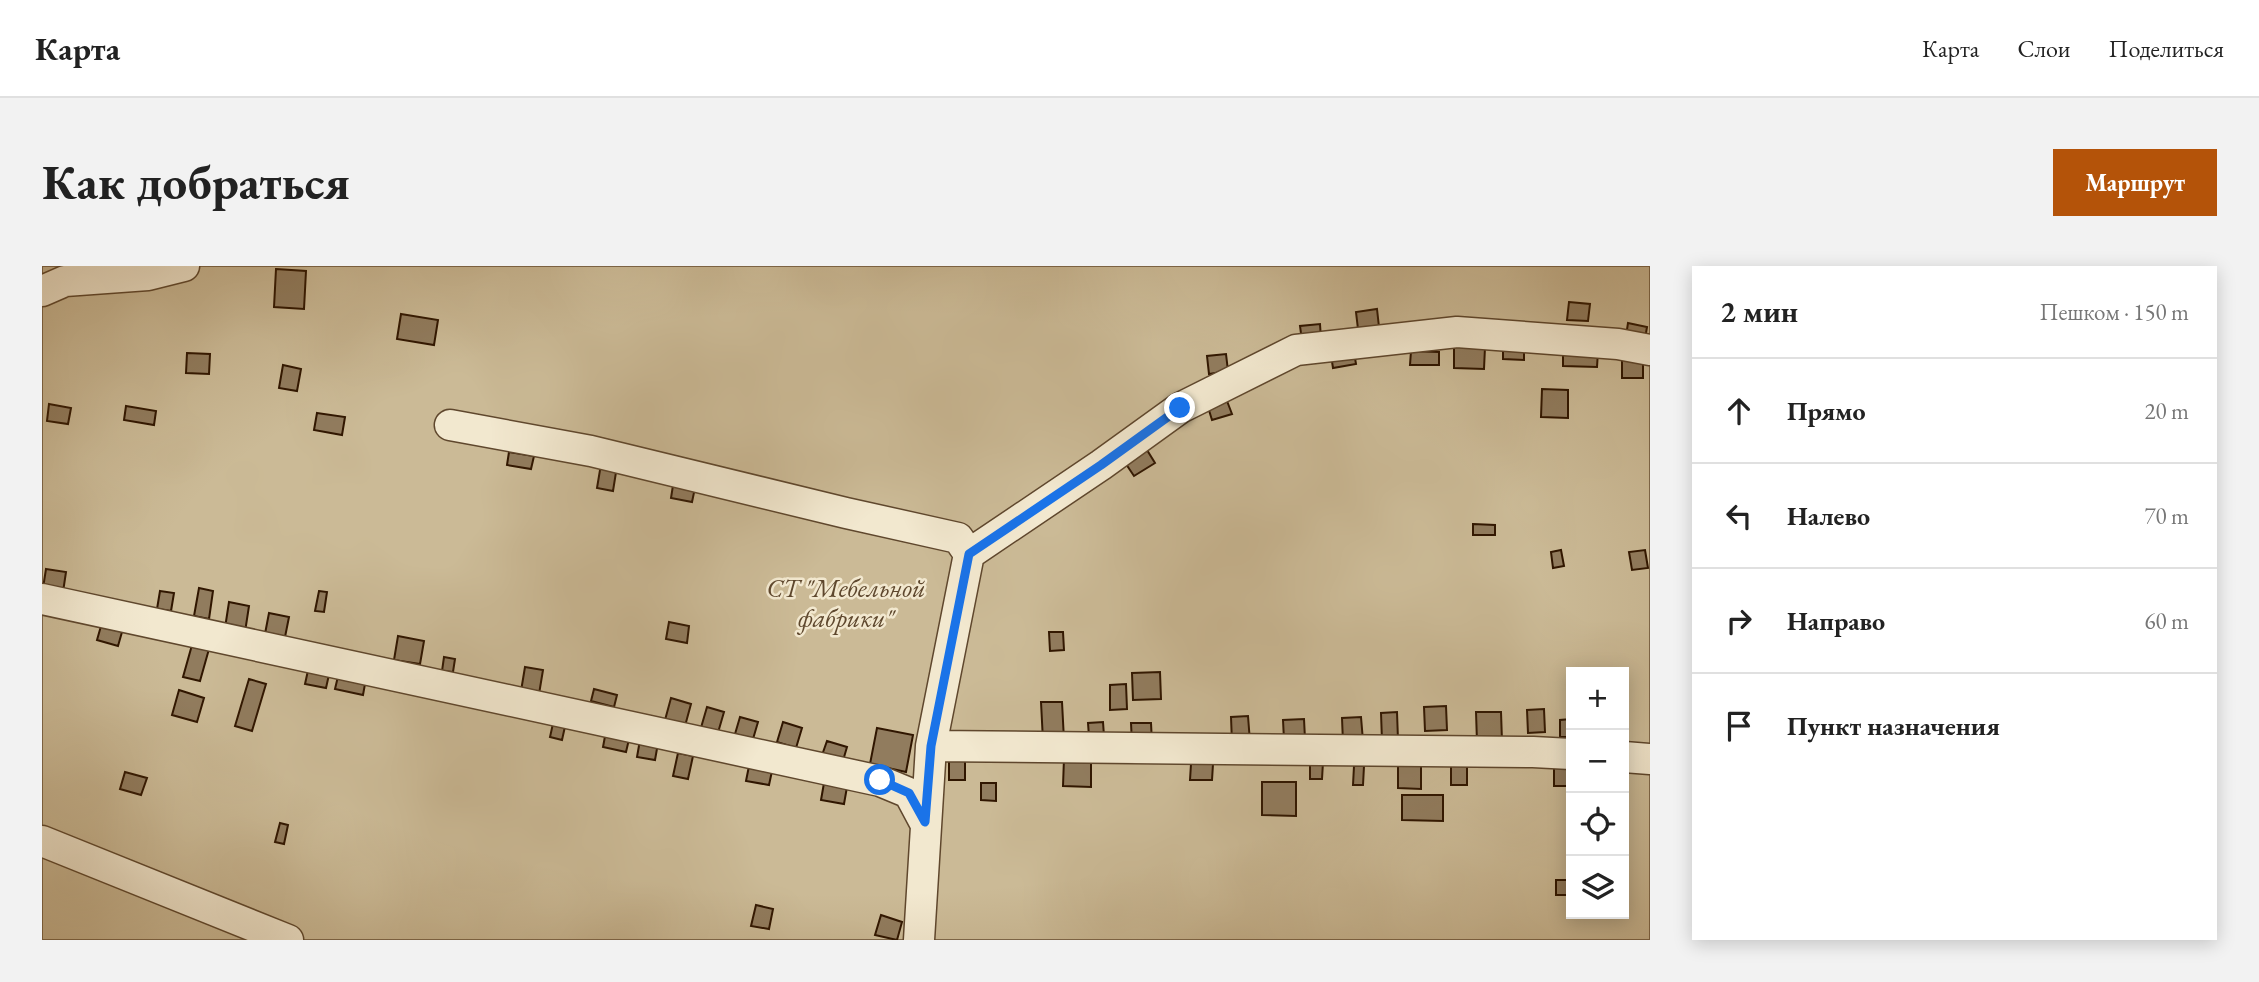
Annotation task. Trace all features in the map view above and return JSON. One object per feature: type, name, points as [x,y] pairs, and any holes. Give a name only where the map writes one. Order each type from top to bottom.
[{"type":"street","points":[[42,291],[65,281],[148,275],[184,266]]},
{"type":"street","points":[[919,940],[931,746],[969,554],[1180,408],[1296,350],[1457,332],[1618,344],[1650,350]]},
{"type":"street","points":[[450,425],[591,450],[832,510],[958,538],[969,554]]},
{"type":"street","points":[[42,599],[880,780],[909,793],[925,822]]},
{"type":"street","points":[[931,746],[1566,754]]},
{"type":"street","points":[[1629,757],[1650,759]]},
{"type":"street","points":[[42,841],[288,940]]},
{"type":"green space","name":"СТ \"Мебельной фабрики\"","points":[[42,266],[1650,266],[1650,940],[42,940]]},
{"type":"building","points":[[276,269],[306,271],[304,309],[274,307]]},
{"type":"building","points":[[1569,302],[1590,304],[1588,321],[1567,320]]},
{"type":"building","points":[[1377,309],[1379,327],[1358,329],[1356,312]]},
{"type":"building","points":[[401,314],[438,320],[434,345],[397,339]]},
{"type":"building","points":[[1628,323],[1647,327],[1645,339],[1626,336]]},
{"type":"building","points":[[1320,324],[1321,339],[1302,341],[1300,326]]},
{"type":"building","points":[[1503,344],[1524,345],[1524,360],[1503,359]]},
{"type":"building","points":[[1454,346],[1485,347],[1484,369],[1454,368]]},
{"type":"building","points":[[1411,351],[1439,352],[1439,365],[1410,365]]},
{"type":"building","points":[[1563,351],[1598,351],[1597,367],[1563,366]]},
{"type":"building","points":[[1354,352],[1356,364],[1333,368],[1331,355]]},
{"type":"building","points":[[187,353],[210,354],[209,374],[186,373]]},
{"type":"building","points":[[1226,354],[1228,371],[1209,374],[1207,356]]},
{"type":"building","points":[[1622,359],[1643,360],[1643,378],[1622,378]]},
{"type":"building","points":[[283,365],[301,369],[297,391],[279,388]]},
{"type":"building","points":[[1542,389],[1568,390],[1568,418],[1541,417]]},
{"type":"building","points":[[1227,401],[1232,414],[1212,420],[1208,407]]},
{"type":"building","points":[[49,404],[71,408],[68,424],[47,421]]},
{"type":"building","points":[[126,406],[156,411],[154,425],[124,420]]},
{"type":"building","points":[[317,413],[345,417],[342,435],[314,430]]},
{"type":"building","points":[[1147,450],[1155,463],[1134,476],[1126,464]]},
{"type":"building","points":[[509,452],[534,456],[531,469],[507,465]]},
{"type":"building","points":[[601,464],[617,466],[613,491],[597,488]]},
{"type":"building","points":[[674,479],[696,483],[692,502],[671,498]]},
{"type":"building","points":[[1473,524],[1495,525],[1495,535],[1473,535]]},
{"type":"building","points":[[1561,550],[1564,566],[1553,568],[1551,552]]},
{"type":"building","points":[[1645,550],[1648,568],[1632,570],[1629,552]]},
{"type":"building","points":[[46,569],[66,572],[63,592],[43,588]]},
{"type":"building","points":[[199,588],[213,591],[209,619],[194,616]]},
{"type":"building","points":[[160,591],[174,593],[171,611],[157,609]]},
{"type":"building","points":[[319,591],[327,592],[324,612],[315,611]]},
{"type":"building","points":[[229,602],[249,606],[245,632],[225,628]]},
{"type":"building","points":[[269,613],[289,617],[284,642],[264,639]]},
{"type":"building","points":[[103,619],[124,625],[118,646],[97,640]]},
{"type":"building","points":[[669,622],[689,626],[687,643],[666,639]]},
{"type":"building","points":[[1049,632],[1063,632],[1064,650],[1050,651]]},
{"type":"building","points":[[398,636],[424,641],[420,664],[394,660]]},
{"type":"building","points":[[192,645],[209,649],[200,681],[183,677]]},
{"type":"building","points":[[444,657],[455,659],[453,672],[442,671]]},
{"type":"building","points":[[309,666],[330,670],[326,688],[305,684]]},
{"type":"building","points":[[525,667],[543,670],[539,694],[521,691]]},
{"type":"building","points":[[340,668],[367,673],[363,695],[335,689]]},
{"type":"building","points":[[1160,672],[1161,699],[1133,700],[1132,673]]},
{"type":"building","points":[[249,679],[266,684],[252,731],[235,726]]},
{"type":"building","points":[[1126,684],[1127,709],[1110,710],[1110,685]]},
{"type":"building","points":[[594,689],[617,695],[614,707],[591,701]]},
{"type":"building","points":[[179,690],[204,698],[197,722],[172,715]]},
{"type":"building","points":[[671,698],[691,704],[685,726],[665,720]]},
{"type":"building","points":[[1041,702],[1062,702],[1064,740],[1043,741]]},
{"type":"building","points":[[1446,706],[1447,730],[1425,731],[1424,707]]},
{"type":"building","points":[[707,707],[724,712],[717,736],[700,731]]},
{"type":"building","points":[[1544,709],[1545,732],[1528,733],[1527,710]]},
{"type":"building","points":[[1397,712],[1398,740],[1382,741],[1381,713]]},
{"type":"building","points":[[1476,712],[1501,712],[1502,741],[1477,742]]},
{"type":"building","points":[[1248,716],[1250,742],[1232,743],[1231,717]]},
{"type":"building","points":[[740,717],[758,722],[753,739],[735,734]]},
{"type":"building","points":[[1361,717],[1363,741],[1343,743],[1342,718]]},
{"type":"building","points":[[554,719],[566,722],[562,740],[550,737]]},
{"type":"building","points":[[1304,719],[1305,739],[1284,740],[1283,720]]},
{"type":"building","points":[[1566,719],[1566,737],[1560,737],[1560,720]]},
{"type":"building","points":[[783,722],[802,728],[796,748],[777,742]]},
{"type":"building","points":[[1103,722],[1104,736],[1089,737],[1088,723]]},
{"type":"building","points":[[1131,723],[1151,723],[1152,743],[1132,744]]},
{"type":"building","points":[[877,728],[913,735],[906,772],[870,764]]},
{"type":"building","points":[[606,731],[630,735],[626,752],[603,747]]},
{"type":"building","points":[[640,740],[658,743],[655,760],[637,757]]},
{"type":"building","points":[[827,741],[847,747],[842,764],[821,758]]},
{"type":"building","points":[[678,753],[693,756],[688,779],[673,776]]},
{"type":"building","points":[[1064,758],[1091,758],[1091,787],[1063,786]]},
{"type":"building","points":[[949,760],[965,760],[965,780],[949,780]]},
{"type":"building","points":[[1451,760],[1467,760],[1467,785],[1451,785]]},
{"type":"building","points":[[1310,762],[1323,762],[1322,779],[1310,779]]},
{"type":"building","points":[[1398,762],[1421,762],[1421,789],[1398,788]]},
{"type":"building","points":[[1554,762],[1566,762],[1566,786],[1554,786]]},
{"type":"building","points":[[1191,764],[1213,764],[1212,780],[1190,780]]},
{"type":"building","points":[[749,766],[772,771],[769,785],[746,781]]},
{"type":"building","points":[[1354,766],[1364,766],[1363,785],[1353,785]]},
{"type":"building","points":[[125,772],[147,778],[141,795],[120,789]]},
{"type":"building","points":[[1262,782],[1296,782],[1296,816],[1262,815]]},
{"type":"building","points":[[824,783],[847,787],[844,804],[821,800]]},
{"type":"building","points":[[981,783],[996,783],[996,801],[981,800]]},
{"type":"building","points":[[1402,795],[1443,795],[1443,821],[1402,820]]},
{"type":"building","points":[[280,823],[288,825],[284,844],[275,842]]},
{"type":"building","points":[[1556,880],[1566,880],[1566,895],[1556,895]]},
{"type":"building","points":[[756,905],[773,909],[769,929],[751,926]]},
{"type":"building","points":[[881,915],[902,922],[897,940],[875,935]]},
{"type":"route","points":[[880,780],[909,793],[925,822],[931,746],[969,554],[1180,408]]}]
